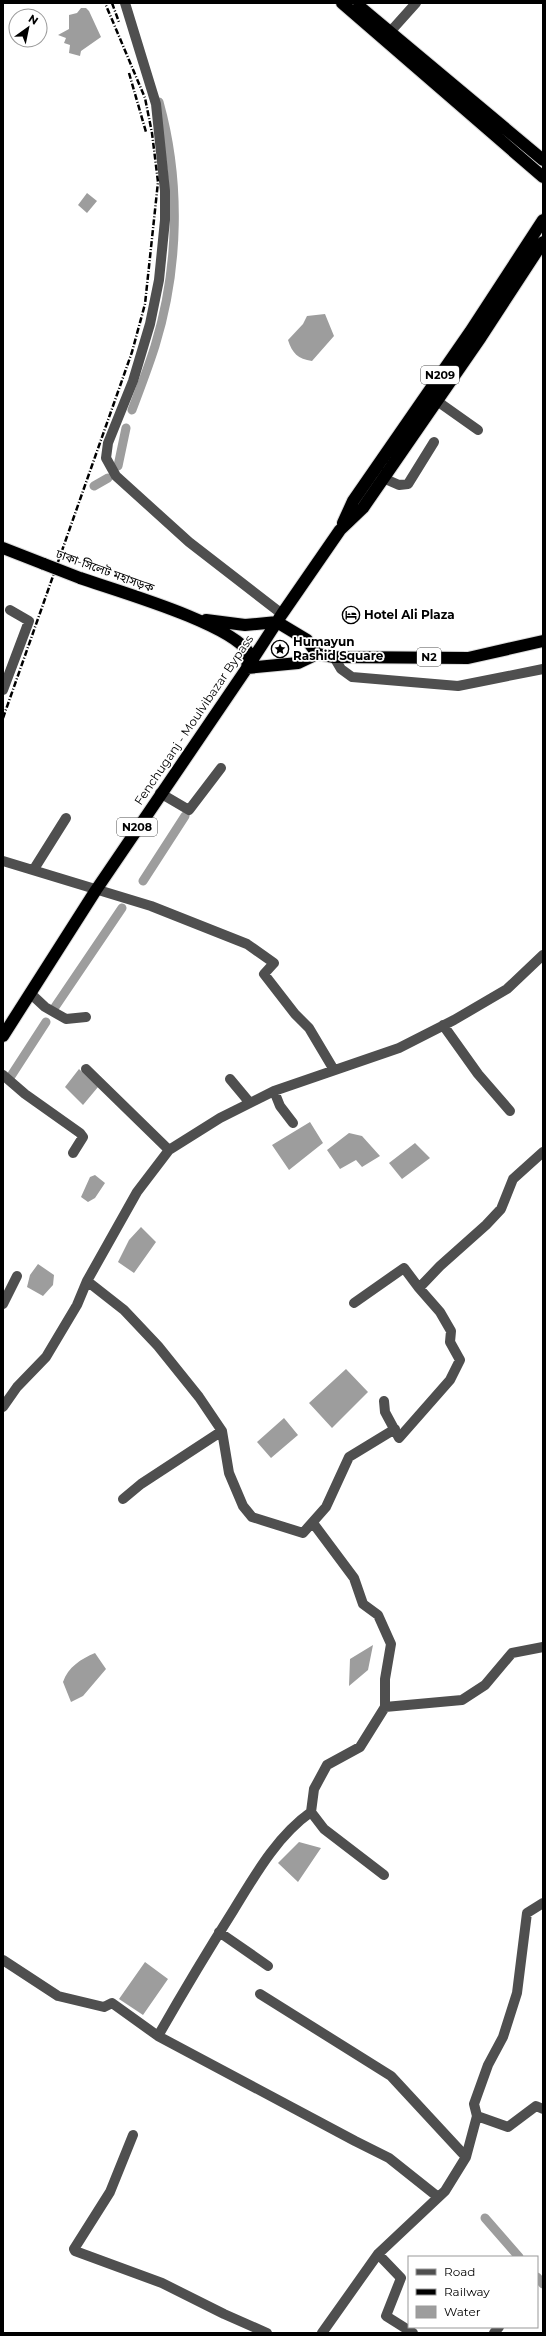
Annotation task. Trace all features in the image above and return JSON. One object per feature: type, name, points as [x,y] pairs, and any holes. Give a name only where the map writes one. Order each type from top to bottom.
[{"type":"highway","points":[[342,3],[543,177]]},
{"type":"highway","points":[[355,3],[542,160]]},
{"type":"highway","name":"N209","points":[[279,618],[340,530],[353,500],[470,332],[543,220]]},
{"type":"highway","name":"N209","points":[[340,530],[363,508],[437,401],[543,242]]},
{"type":"highway","name":"ঢাকা-সিলেট মহাসড়ক","points":[[3,548],[80,578],[198,619],[238,639],[249,653],[247,668]]},
{"type":"highway","name":"ঢাকা-সিলেট মহাসড়ক","points":[[198,619],[246,625],[279,618]]},
{"type":"highway","points":[[247,668],[298,663],[317,654],[307,640],[279,618]]},
{"type":"highway","name":"Fenchuganj - Moulvibazar Bypass","points":[[3,1036],[160,793],[247,668],[279,618]]},
{"type":"highway","name":"N2","points":[[317,654],[334,657],[468,658],[541,642]]},
{"type":"street","points":[[125,3],[156,104],[165,190],[165,220],[158,280],[150,324],[133,381],[108,443],[106,458],[116,476],[189,542],[279,618]]},
{"type":"street","points":[[390,32],[416,3]]},
{"type":"street","points":[[437,401],[478,430]]},
{"type":"street","points":[[383,478],[399,485],[408,484],[434,442]]},
{"type":"street","points":[[3,690],[29,622],[10,610]]},
{"type":"street","points":[[334,657],[341,669],[352,677],[458,686],[543,669]]},
{"type":"street","points":[[160,793],[189,810],[221,768]]},
{"type":"street","points":[[34,869],[66,818]]},
{"type":"street","points":[[3,861],[34,869],[96,890],[151,906],[247,944],[274,963],[264,974],[295,1014],[309,1028],[334,1070]]},
{"type":"street","points":[[3,1407],[17,1387],[46,1357],[77,1305],[87,1282],[136,1192],[169,1150],[220,1118],[274,1091],[399,1048],[443,1026],[506,989],[543,955]]},
{"type":"street","points":[[30,993],[45,1007],[66,1019],[86,1017]]},
{"type":"street","points":[[443,1026],[478,1074],[510,1111]]},
{"type":"street","points":[[86,1069],[169,1150]]},
{"type":"street","points":[[3,1075],[25,1094],[80,1133],[83,1137],[73,1153]]},
{"type":"street","points":[[230,1079],[250,1102]]},
{"type":"street","points":[[274,1091],[280,1106],[293,1122]]},
{"type":"street","points":[[419,1288],[440,1266],[486,1225],[501,1209],[513,1179],[543,1152]]},
{"type":"street","points":[[354,1303],[404,1268],[440,1312],[451,1331],[450,1342],[460,1360],[450,1380],[399,1438],[385,1412],[384,1401]]},
{"type":"street","points":[[3,1304],[17,1276]]},
{"type":"street","points":[[87,1282],[124,1310],[158,1346],[199,1397],[222,1430],[229,1473],[242,1506],[252,1517],[303,1533],[326,1507],[349,1457],[395,1429]]},
{"type":"street","points":[[123,1499],[141,1484],[222,1430]]},
{"type":"street","points":[[313,1523],[354,1578],[363,1604],[378,1615],[391,1644],[385,1679],[385,1708],[360,1747],[327,1765],[314,1790],[311,1812],[324,1829],[384,1875]]},
{"type":"street","points":[[385,1708],[462,1700],[485,1685],[512,1653],[543,1647]]},
{"type":"street","points":[[158,2036],[219,1932],[258,1871],[293,1825],[311,1812]]},
{"type":"street","points":[[322,2333],[378,2254],[445,2191],[466,2157],[476,2116],[474,2104],[488,2065],[503,2037],[517,1993],[527,1914],[543,1903]]},
{"type":"street","points":[[219,1932],[268,1966]]},
{"type":"street","points":[[3,1960],[58,1996],[104,2007],[112,2003],[158,2036],[355,2141],[388,2156],[438,2197]]},
{"type":"street","points":[[260,1994],[392,2076],[466,2157]]},
{"type":"street","points":[[476,2116],[508,2127],[536,2106],[543,2109]]},
{"type":"street","points":[[133,2135],[110,2192],[74,2249],[75,2251],[162,2283],[224,2314],[267,2333]]},
{"type":"street","points":[[378,2254],[401,2278],[386,2316],[413,2333]]},
{"type":"water","points":[[81,8],[86,8],[89,11],[101,37],[81,51],[80,56],[69,53],[70,45],[64,43],[66,38],[58,35],[69,29],[69,15],[77,13]]},
{"type":"water","points":[[87,193],[97,201],[87,213],[78,205]]},
{"type":"water","points":[[325,314],[334,336],[312,361],[299,357],[291,348],[288,340],[303,324],[307,316]]},
{"type":"water","points":[[79,1069],[98,1087],[83,1105],[65,1087]]},
{"type":"water","points":[[310,1122],[323,1143],[289,1170],[272,1145]]},
{"type":"water","points":[[349,1133],[362,1136],[380,1156],[362,1167],[356,1160],[340,1169],[327,1150]]},
{"type":"water","points":[[415,1143],[430,1158],[402,1179],[389,1163]]},
{"type":"water","points":[[95,1175],[105,1183],[95,1198],[88,1202],[81,1197],[90,1177]]},
{"type":"water","points":[[141,1227],[156,1242],[134,1273],[118,1262],[129,1240]]},
{"type":"water","points":[[38,1264],[54,1275],[53,1285],[43,1296],[27,1287],[30,1275]]},
{"type":"water","points":[[346,1369],[368,1392],[332,1428],[309,1403]]},
{"type":"water","points":[[284,1418],[298,1435],[271,1458],[257,1442]]},
{"type":"water","points":[[373,1645],[368,1670],[349,1686],[350,1659]]},
{"type":"water","points":[[95,1653],[106,1669],[83,1696],[71,1702],[63,1682],[65,1677],[76,1664]]},
{"type":"water","points":[[299,1842],[321,1848],[298,1882],[278,1863]]},
{"type":"water","points":[[145,1962],[168,1979],[143,2015],[119,1999]]},
{"type":"waterway","points":[[132,410],[155,346],[163,316],[173,255],[174,193],[171,162],[159,102]]},
{"type":"waterway","points":[[118,466],[126,428]]},
{"type":"waterway","points":[[94,486],[108,478]]},
{"type":"waterway","points":[[143,881],[185,816]]},
{"type":"waterway","points":[[55,1007],[122,908]]},
{"type":"waterway","points":[[11,1076],[46,1022]]},
{"type":"waterway","points":[[485,2218],[518,2256]]},
{"type":"waterway","points":[[538,2278],[543,2284]]},
{"type":"railway","points":[[3,718],[132,352],[145,304],[158,182],[152,133],[145,98],[105,3]]},
{"type":"railway","points":[[112,3],[119,22]]},
{"type":"railway","points":[[129,73],[146,132]]},
{"type":"place","name":"Hotel Ali Plaza","points":[[351,615]]},
{"type":"place","name":"Humayun Rashid Square","points":[[280,649]]}]
